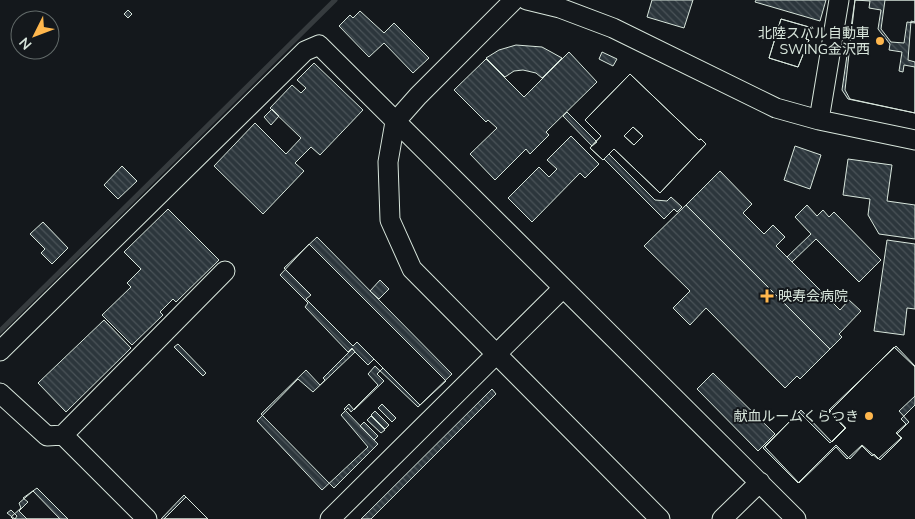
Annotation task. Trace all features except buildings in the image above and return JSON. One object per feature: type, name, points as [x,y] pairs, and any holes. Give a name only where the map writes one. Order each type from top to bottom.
[{"type":"street","points":[[514,0],[418,96],[395,122],[388,162],[390,220],[412,269],[660,519]]},
{"type":"street","points":[[527,0],[560,8],[613,28],[776,108],[819,120],[915,140]]},
{"type":"street","points":[[819,120],[839,0]]},
{"type":"street","points":[[0,351],[304,51],[319,44],[395,122],[796,519]]},
{"type":"street","points":[[0,393],[47,436],[63,435],[226,271]]},
{"type":"street","points":[[330,519],[563,288]]},
{"type":"street","points":[[63,435],[147,519]]},
{"type":"street","points":[[722,519],[760,482]]},
{"type":"waterway","points":[[0,331],[335,0]]},
{"type":"place","name":"北陸スバル自動車 SWING金沢西","points":[[880,41]]},
{"type":"place","name":"映寿会病院","points":[[767,296]]},
{"type":"place","name":"献血ルームくらつき","points":[[869,416]]}]
